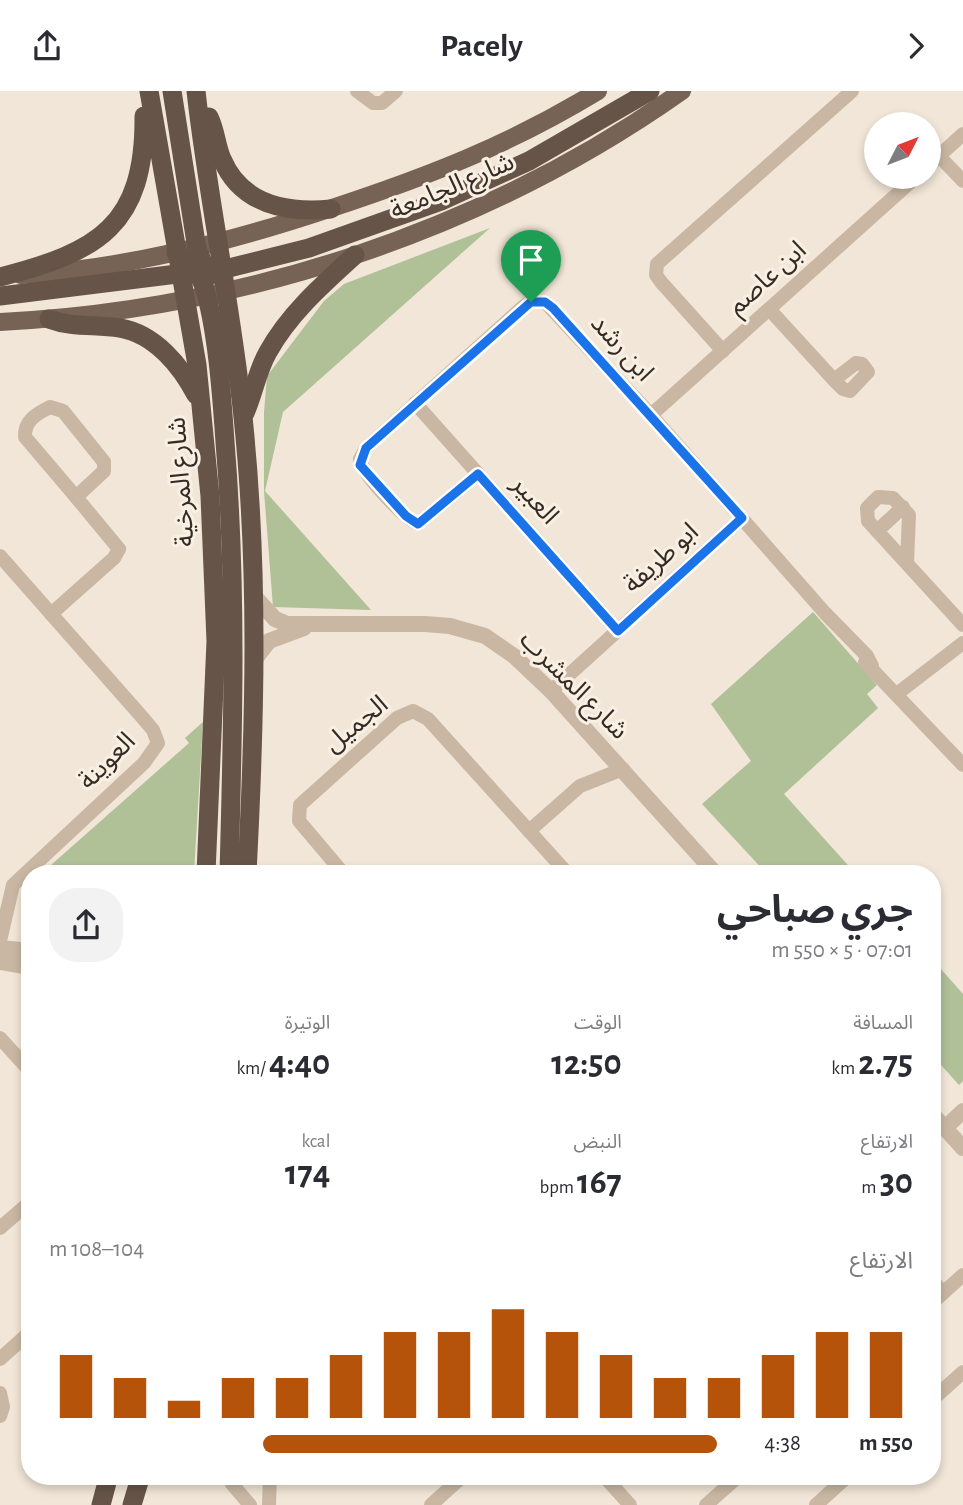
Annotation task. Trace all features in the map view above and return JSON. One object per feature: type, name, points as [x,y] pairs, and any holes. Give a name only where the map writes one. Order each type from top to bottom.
[{"type":"highway","name":"شارع المرخية","points":[[148,91],[176,253],[200,275],[226,291],[243,417],[254,596],[255,659],[247,865]]},
{"type":"highway","points":[[0,277],[69,257],[99,238],[118,218],[132,194],[141,167],[148,91]]},
{"type":"highway","points":[[172,91],[223,409],[234,586],[235,657],[229,865]]},
{"type":"highway","points":[[0,296],[200,275],[309,249],[441,201],[540,155],[650,91]]},
{"type":"highway","name":"شارع المرخية","points":[[197,94],[219,243],[200,275],[201,404],[210,496],[216,641],[206,865]]},
{"type":"highway","points":[[197,94],[212,123],[222,159],[246,190],[267,204],[285,209],[308,212],[331,209]]},
{"type":"highway","points":[[243,417],[267,353],[278,337],[320,288],[355,255]]},
{"type":"highway","points":[[49,319],[81,327],[120,328],[138,334],[178,365],[201,404]]},
{"type":"highway","points":[[101,1505],[106,1485]]},
{"type":"highway","points":[[132,1505],[138,1485]]},
{"type":"main road","name":"شارع الجامعة","points":[[219,243],[331,209],[470,160],[598,91]]},
{"type":"main road","name":"شارع الجامعة","points":[[226,291],[355,255],[435,225],[526,184],[634,123],[682,91]]},
{"type":"main road","points":[[0,277],[92,269],[176,253]]},
{"type":"main road","points":[[0,322],[49,319],[200,275]]},
{"type":"street","points":[[356,91],[373,103],[382,103],[396,91]]},
{"type":"street","points":[[723,351],[661,282],[656,275],[657,264],[852,91]]},
{"type":"street","points":[[942,153],[963,134]]},
{"type":"street","points":[[942,166],[963,181]]},
{"type":"street","name":"ابن عاصم","points":[[651,415],[903,189]]},
{"type":"street","name":"ابن رشد","points":[[478,474],[418,524],[406,516],[360,465],[362,453],[415,403],[524,306],[538,301],[553,308],[742,518],[825,613],[830,625],[862,660],[872,666],[963,765]]},
{"type":"street","points":[[769,309],[834,380]]},
{"type":"street","name":"العبير","points":[[415,403],[618,631]]},
{"type":"street","points":[[51,614],[119,549],[25,437],[24,430],[30,420],[50,407],[63,411],[104,462],[104,471],[76,497]]},
{"type":"street","points":[[907,563],[910,519],[903,507],[886,496],[872,502],[866,516],[877,531],[963,625]]},
{"type":"street","points":[[877,531],[903,507]]},
{"type":"street","name":"ابو طريفة","points":[[551,691],[742,518]]},
{"type":"street","name":"العوينة","points":[[3,564],[142,717],[153,730],[158,743],[144,764],[34,865]]},
{"type":"street","name":"شارع المشرب","points":[[254,596],[275,619],[310,626],[425,624],[468,630],[501,645],[551,691],[708,865]]},
{"type":"street","name":"شارع المشرب","points":[[255,659],[269,641],[310,626]]},
{"type":"street","points":[[898,694],[963,643]]},
{"type":"street","name":"الجميل","points":[[336,865],[299,821],[300,805],[405,712],[421,713],[428,719],[560,865]]},
{"type":"street","points":[[529,831],[580,786],[623,769]]},
{"type":"street","name":"العوينة","points":[[0,941],[13,884],[21,877]]},
{"type":"street","points":[[0,948],[21,950]]},
{"type":"street","points":[[0,962],[21,966]]},
{"type":"street","points":[[0,1038],[21,1061]]},
{"type":"street","points":[[945,1128],[963,1111]]},
{"type":"street","points":[[941,1124],[963,1148]]},
{"type":"street","points":[[0,1228],[21,1210]]},
{"type":"street","points":[[941,1295],[963,1275]]},
{"type":"street","points":[[0,1359],[21,1340]]},
{"type":"street","points":[[941,1392],[963,1372]]},
{"type":"street","points":[[0,1393],[3,1400],[0,1416]]},
{"type":"street","points":[[233,1485],[250,1505]]},
{"type":"street","points":[[269,1505],[270,1485]]},
{"type":"street","points":[[432,1505],[453,1485]]},
{"type":"street","points":[[612,1485],[630,1505]]},
{"type":"street","points":[[706,1505],[729,1485]]},
{"type":"street","points":[[816,1505],[838,1485]]},
{"type":"green space","points":[[490,228],[283,412],[265,491],[371,610],[273,607],[264,491],[267,376],[324,301],[344,284]]},
{"type":"green space","points":[[813,612],[877,685],[867,694],[878,708],[784,794],[848,865],[759,865],[702,804],[751,761],[711,704]]},
{"type":"green space","points":[[203,722],[194,865],[51,865],[189,743],[185,738]]},
{"type":"green space","points":[[941,969],[963,994],[963,1081],[959,1085],[941,1065]]},
{"type":"route","points":[[531,302],[545,302],[553,308],[742,518],[618,631],[478,474],[418,524],[406,516],[360,465],[362,453],[366,448],[531,302]]}]
